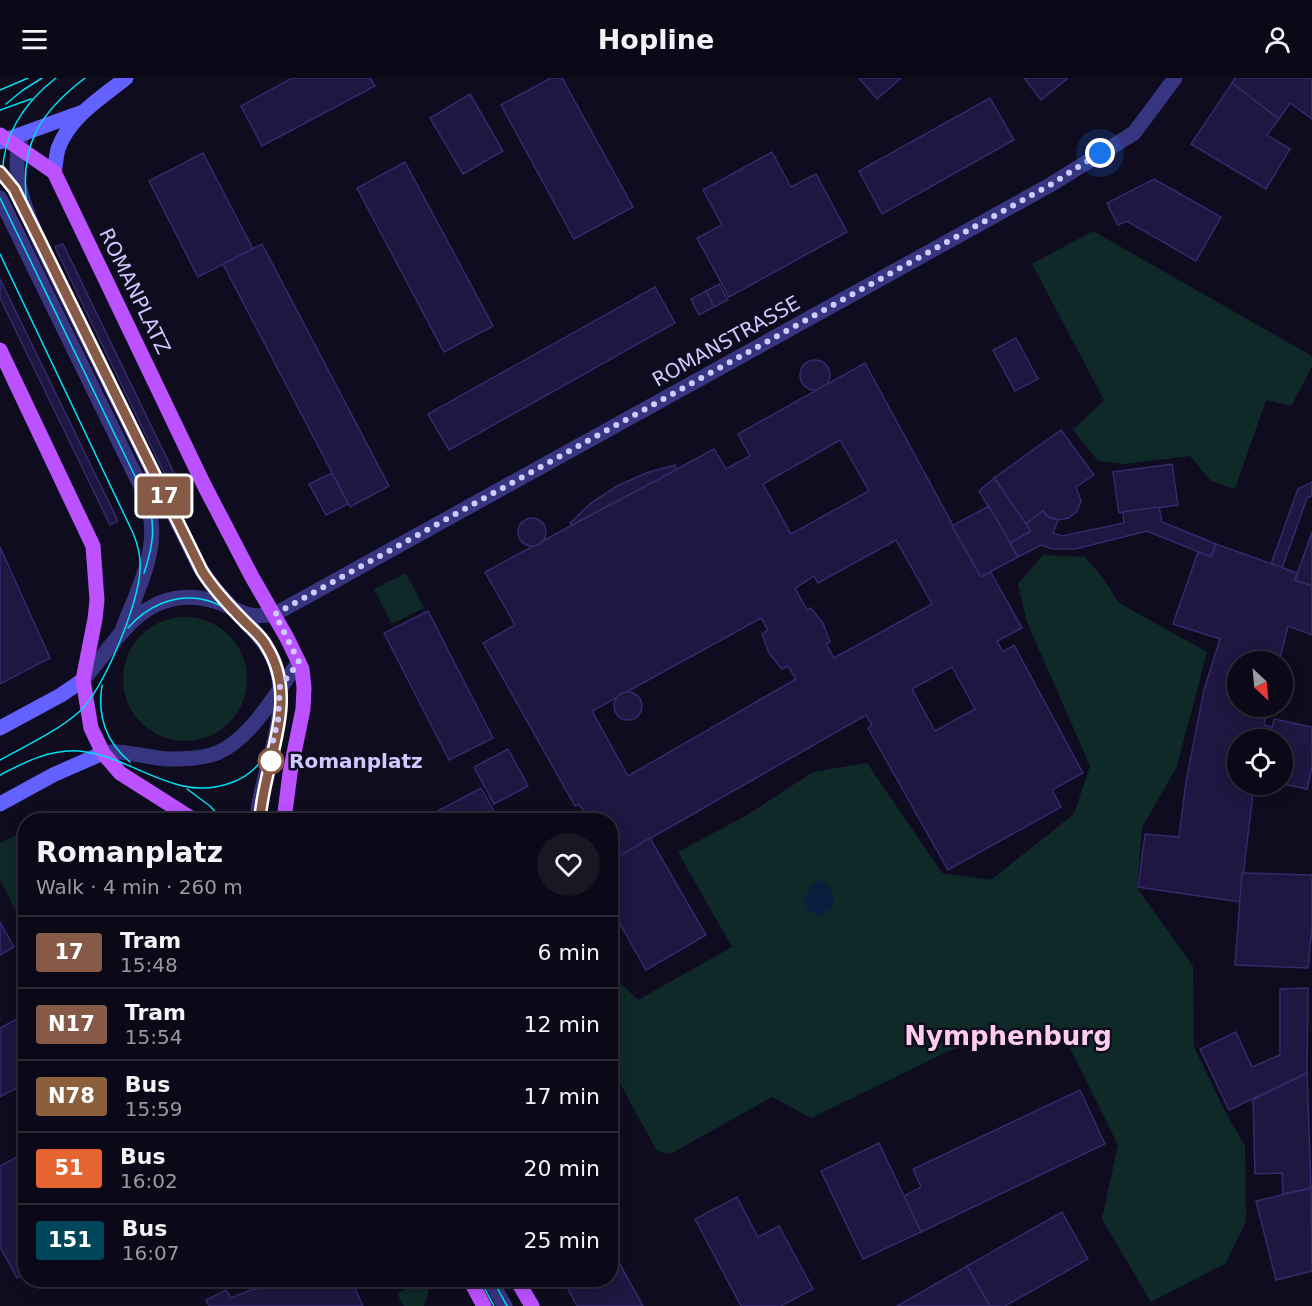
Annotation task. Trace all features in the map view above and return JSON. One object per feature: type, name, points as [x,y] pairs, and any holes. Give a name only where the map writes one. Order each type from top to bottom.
[{"type":"main road","points":[[54,172],[58,149],[67,130],[83,112],[126,78]]},
{"type":"main road","points":[[10,140],[83,112]]},
{"type":"main road","name":"ROMANPLATZ","points":[[10,140],[54,172],[216,509],[299,662],[304,678],[303,710],[290,772],[285,813]]},
{"type":"main road","points":[[0,350],[93,546],[97,585],[95,619],[83,680],[91,728],[103,753],[120,773],[182,813]]},
{"type":"main road","points":[[0,728],[83,680]]},
{"type":"main road","points":[[0,804],[53,775],[103,753]]},
{"type":"main road","points":[[474,1287],[484,1306]]},
{"type":"main road","points":[[521,1287],[532,1306]]},
{"type":"street","name":"ROMANSTRASSE","points":[[275,614],[1050,185],[1134,133],[1175,78]]},
{"type":"street","points":[[10,140],[29,219],[196,560],[208,581],[267,648],[276,669],[280,687],[278,720],[261,790],[258,813]]},
{"type":"street","points":[[0,198],[144,493],[151,520],[151,543],[143,574],[123,628],[110,648],[83,680]]},
{"type":"street","points":[[123,628],[148,609],[178,598],[214,601],[257,617],[275,614]]},
{"type":"street","points":[[103,753],[124,752],[164,759],[181,759],[217,753],[247,731],[299,662]]},
{"type":"street","points":[[494,1287],[505,1306]]},
{"type":"green space","points":[[1093,231],[1312,356],[1312,367],[1291,406],[1266,400],[1235,489],[1211,481],[1190,456],[1124,464],[1098,461],[1073,430],[1104,400],[1032,264]]},
{"type":"green space","points":[[1043,555],[1085,557],[1103,578],[1119,603],[1207,652],[1177,766],[1142,828],[1137,888],[1193,966],[1194,1047],[1227,1115],[1245,1146],[1246,1221],[1226,1263],[1151,1302],[1102,1219],[1118,1145],[1061,1030],[953,1049],[811,1118],[772,1097],[670,1154],[657,1151],[618,1080],[618,981],[638,1000],[732,947],[678,852],[747,815],[813,772],[867,763],[942,873],[991,880],[1074,814],[1090,766],[1027,622],[1018,584]]},
{"type":"green space","points":[[406,573],[424,608],[392,624],[374,589]]},
{"type":"green space","points":[[185,617],[209,622],[229,635],[242,655],[247,679],[242,703],[229,723],[209,736],[185,741],[161,736],[141,723],[128,703],[123,679],[128,655],[141,635],[161,622]]},
{"type":"green space","points":[[18,834],[18,915],[0,880],[0,843]]},
{"type":"green space","points":[[410,1287],[427,1287],[429,1291],[424,1306],[404,1306],[397,1294]]},
{"type":"water","points":[[816,881],[826,883],[834,895],[832,908],[819,917],[806,909],[804,898]]},
{"type":"building","points":[[292,78],[370,78],[375,86],[262,146],[241,106]]},
{"type":"building","points":[[551,78],[562,78],[633,207],[574,239],[501,105]]},
{"type":"building","points":[[859,78],[901,78],[877,99]]},
{"type":"building","points":[[1024,78],[1068,78],[1041,100]]},
{"type":"building","points":[[1235,78],[1312,78],[1312,119],[1290,103],[1279,119],[1232,83]]},
{"type":"building","points":[[1232,83],[1279,119],[1267,135],[1290,149],[1266,189],[1191,144]]},
{"type":"building","points":[[470,94],[503,151],[463,174],[430,118]]},
{"type":"building","points":[[990,98],[1014,140],[882,214],[859,171]]},
{"type":"building","points":[[772,152],[791,187],[816,174],[847,232],[729,297],[697,238],[722,225],[703,190]]},
{"type":"building","points":[[203,153],[253,249],[198,277],[149,181]]},
{"type":"building","points":[[405,162],[493,326],[444,352],[357,188]]},
{"type":"building","points":[[1154,179],[1221,217],[1196,261],[1127,221],[1118,225],[1107,203]]},
{"type":"building","points":[[63,244],[190,506],[182,510],[55,247]]},
{"type":"building","points":[[262,244],[389,486],[350,507],[223,264]]},
{"type":"building","points":[[0,279],[118,521],[110,525],[0,298]]},
{"type":"building","points":[[719,284],[728,300],[714,307],[706,291]]},
{"type":"building","points":[[655,287],[675,323],[449,450],[428,414]]},
{"type":"building","points":[[706,291],[714,307],[699,315],[691,299]]},
{"type":"building","points":[[1016,338],[1038,379],[1015,391],[993,350]]},
{"type":"building","points":[[815,360],[825,365],[830,375],[825,385],[815,390],[805,385],[800,375],[805,365]]},
{"type":"building","points":[[865,363],[981,577],[990,571],[1022,628],[997,641],[1003,652],[1014,645],[1083,773],[1052,790],[1061,807],[948,870],[868,728],[872,725],[866,715],[618,857],[618,813],[585,813],[579,804],[575,806],[483,643],[515,625],[485,572],[714,449],[726,469],[750,456],[738,434]],"holes":[[[840,440],[869,491],[791,534],[763,484]],[[896,540],[932,604],[834,658],[826,644],[830,642],[823,623],[811,608],[807,610],[795,588],[814,576],[818,583]],[[761,618],[768,630],[762,634],[769,653],[782,669],[788,666],[796,679],[628,776],[592,711]],[[952,667],[975,709],[935,731],[912,689]]]},
{"type":"building","points":[[1061,430],[1094,475],[1076,487],[1081,501],[1077,511],[1069,518],[1058,520],[1048,517],[1043,511],[1026,524],[994,478]]},
{"type":"building","points":[[1172,464],[1178,505],[1119,513],[1113,472]]},
{"type":"building","points":[[675,465],[676,470],[572,525],[570,523],[591,503],[617,486],[646,473]]},
{"type":"building","points":[[332,473],[348,504],[326,515],[309,484]]},
{"type":"building","points":[[994,478],[1031,531],[1010,543],[979,491]]},
{"type":"building","points":[[1312,482],[1312,496],[1307,498],[1282,568],[1271,564],[1298,489]]},
{"type":"building","points":[[989,506],[1018,557],[981,577],[952,526]]},
{"type":"building","points":[[1159,507],[1162,522],[1216,544],[1211,557],[1147,531],[1075,549],[1053,549],[1041,545],[1018,557],[1010,543],[1031,531],[1026,524],[1043,511],[1048,517],[1058,520],[1053,533],[1062,536],[1124,523],[1123,512]]},
{"type":"building","points":[[532,518],[542,522],[546,532],[542,542],[532,546],[522,542],[518,532],[522,522]]},
{"type":"building","points":[[1312,532],[1312,586],[1295,580]]},
{"type":"building","points":[[1216,544],[1297,573],[1295,580],[1312,586],[1312,635],[1288,626],[1282,651],[1227,651],[1227,717],[1266,717],[1264,725],[1272,727],[1274,719],[1312,727],[1312,767],[1307,789],[1293,786],[1293,729],[1227,729],[1227,795],[1253,795],[1240,902],[1138,887],[1145,834],[1179,837],[1186,782],[1204,690],[1220,639],[1173,624],[1198,552],[1211,557]]},
{"type":"building","points":[[0,547],[50,658],[0,684]]},
{"type":"building","points":[[428,611],[493,738],[449,760],[384,633]]},
{"type":"building","points":[[628,692],[638,696],[642,706],[638,716],[628,720],[618,716],[614,706],[618,696]]},
{"type":"building","points":[[508,749],[528,786],[494,804],[474,767]]},
{"type":"building","points":[[481,788],[495,813],[434,813]]},
{"type":"building","points":[[650,838],[706,935],[646,970],[618,920],[618,857]]},
{"type":"building","points":[[1242,873],[1312,875],[1312,927],[1308,968],[1235,965]]},
{"type":"building","points":[[0,922],[14,947],[0,955]]},
{"type":"building","points":[[1308,988],[1307,1073],[1229,1110],[1200,1049],[1236,1032],[1252,1067],[1280,1055],[1280,989]]},
{"type":"building","points":[[18,1018],[18,1087],[0,1097],[0,1028]]},
{"type":"building","points":[[1307,1073],[1311,1188],[1283,1194],[1282,1173],[1255,1174],[1253,1100]]},
{"type":"building","points":[[1080,1090],[1105,1144],[921,1232],[904,1196],[921,1187],[913,1169]]},
{"type":"building","points":[[879,1143],[921,1232],[863,1259],[821,1171]]},
{"type":"building","points":[[17,1157],[18,1159],[17,1278],[0,1247],[0,1166]]},
{"type":"building","points":[[1311,1188],[1312,1271],[1276,1280],[1256,1201]]},
{"type":"building","points":[[737,1197],[758,1237],[779,1226],[813,1289],[781,1306],[741,1306],[695,1219]]},
{"type":"building","points":[[1062,1212],[1088,1259],[1005,1306],[990,1306],[967,1266]]},
{"type":"building","points":[[618,1261],[643,1306],[577,1306],[567,1287],[618,1287]]},
{"type":"building","points":[[967,1266],[990,1306],[897,1306]]},
{"type":"building","points":[[272,1287],[354,1287],[363,1306],[209,1306],[206,1300],[226,1290],[231,1298],[251,1290]]},
{"type":"tram line","points":[[0,90],[28,78]]},
{"type":"tram line","points":[[6,104],[42,78]]},
{"type":"tram line","points":[[3,179],[3,164],[10,135],[25,109],[56,78]]},
{"type":"tram line","points":[[27,207],[26,166],[35,133],[55,105],[85,78]]},
{"type":"tram line","points":[[0,110],[31,99]]},
{"type":"tram line","points":[[0,172],[14,189],[196,560],[217,592],[248,624]]},
{"type":"tram line","name":"17","points":[[0,172],[14,189],[202,571],[224,600],[260,636],[275,661],[280,680],[282,705],[260,813]]},
{"type":"tram line","points":[[0,198],[149,505],[152,539],[144,573]]},
{"type":"tram line","points":[[0,254],[133,533],[139,551],[140,565],[134,603],[127,623],[109,666],[89,701],[61,726],[0,760]]},
{"type":"tram line","points":[[128,628],[143,614],[170,600],[201,599],[216,603],[235,614],[252,629],[269,650],[278,673],[281,696],[279,721],[261,813]]},
{"type":"tram line","points":[[102,685],[101,707],[105,728],[115,746],[130,762]]},
{"type":"tram line","points":[[0,775],[48,754],[79,751],[118,761],[174,784],[193,788],[212,787],[233,782],[250,773],[270,748]]},
{"type":"tram line","points":[[187,789],[216,813]]},
{"type":"tram line","points":[[484,1287],[494,1306]]},
{"type":"tram line","points":[[497,1287],[507,1306]]},
{"type":"place","name":"Romanplatz","points":[[271,761]]},
{"type":"district","name":"Nymphenburg","points":[[1008,1036]]},
{"type":"route","points":[[271,761],[269,758],[278,720],[280,687],[299,662],[275,614],[1050,185],[1100,153]]}]
